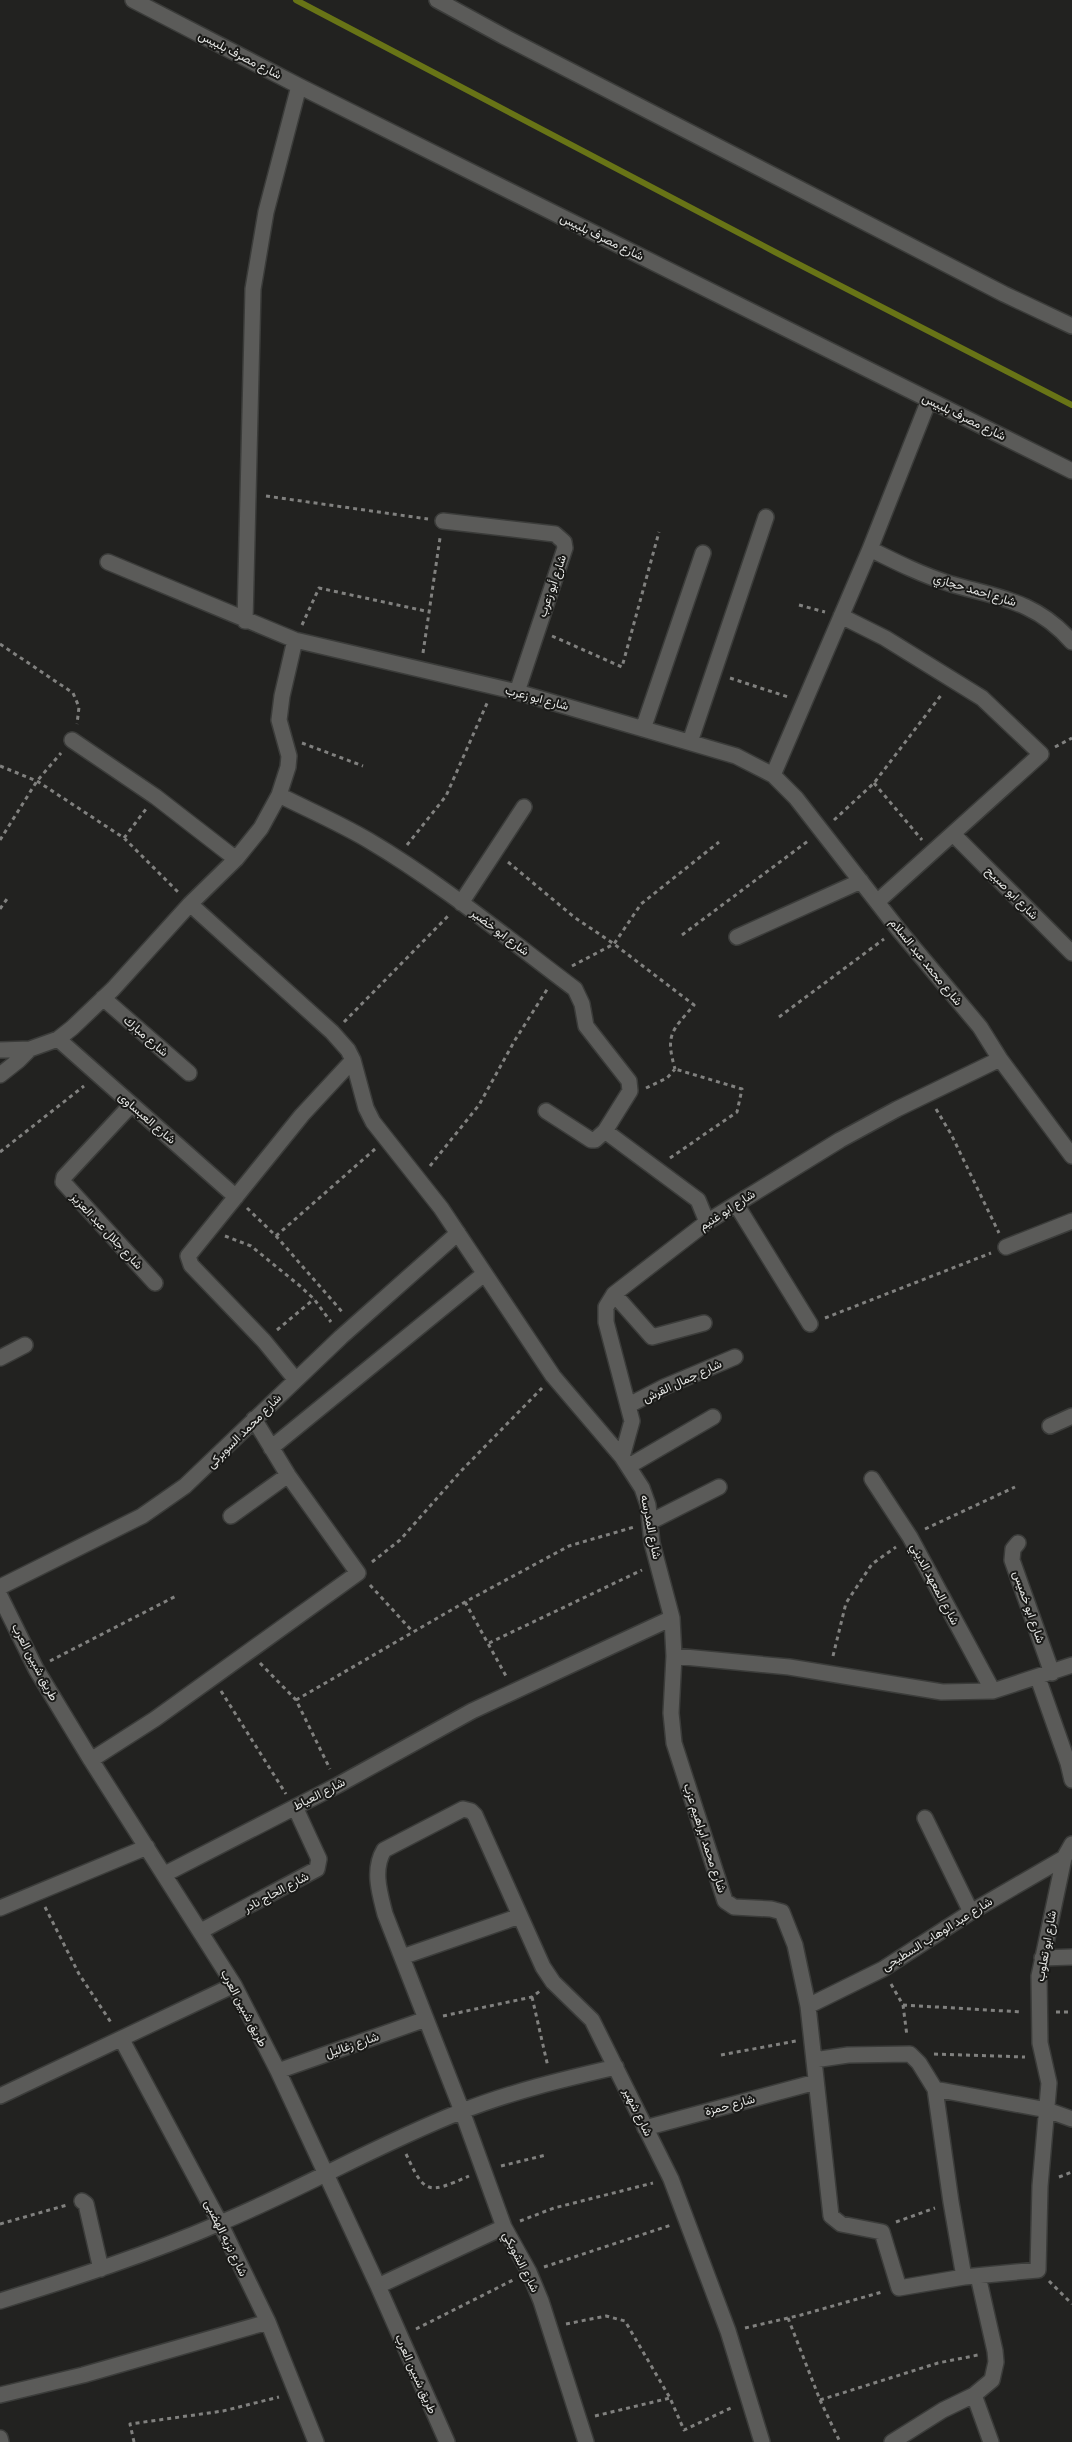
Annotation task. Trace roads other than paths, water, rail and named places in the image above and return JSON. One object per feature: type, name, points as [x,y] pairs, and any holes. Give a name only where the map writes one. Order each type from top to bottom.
[{"type":"street","name":"شارع مصرف بلبيس","points":[[133,0],[299,86],[1072,471]]},
{"type":"street","points":[[436,0],[1004,294],[1072,326]]},
{"type":"street","points":[[245,621],[254,277],[266,212],[299,86]]},
{"type":"street","points":[[773,775],[870,549],[929,400]]},
{"type":"street","points":[[690,742],[712,672],[766,517]]},
{"type":"street","name":"شارع أبو زعرب","points":[[443,522],[555,534],[562,539],[565,548],[516,692]]},
{"type":"street","name":"شارع احمد حجازي","points":[[870,549],[909,569],[950,584],[1012,599],[1030,607],[1047,618],[1072,642]]},
{"type":"street","points":[[643,729],[704,553]]},
{"type":"street","name":"شارع ابو زعرب","points":[[108,562],[245,621],[295,640],[516,692],[736,756],[773,775]]},
{"type":"street","points":[[841,616],[885,638],[982,698],[1041,754],[877,902]]},
{"type":"street","points":[[0,1050],[30,1049],[58,1039],[103,998],[190,904],[236,859],[261,828],[280,795],[289,761],[279,720],[282,696],[295,640]]},
{"type":"street","points":[[72,740],[156,797],[236,859]]},
{"type":"street","name":"شارع محمد عبد السلام","points":[[773,775],[791,791],[898,929],[980,1027],[1000,1059],[1072,1156]]},
{"type":"street","name":"شارع ابو خضير","points":[[280,795],[368,840],[396,858],[461,903],[574,989],[579,996],[586,1026],[630,1084],[628,1098],[599,1136]]},
{"type":"street","points":[[461,903],[524,807]]},
{"type":"street","name":"شارع ابو صبيح","points":[[953,834],[1072,953]]},
{"type":"street","points":[[737,938],[861,881]]},
{"type":"street","name":"شارع المدرسه","points":[[190,904],[332,1032],[348,1050],[353,1060],[366,1108],[385,1140],[419,1180],[458,1233],[553,1376],[625,1462],[642,1488],[672,1618]]},
{"type":"street","name":"شارع مبارك","points":[[103,998],[189,1073]]},
{"type":"street","name":"شارع العبساوى","points":[[58,1039],[236,1197]]},
{"type":"street","points":[[0,1075],[30,1049]]},
{"type":"street","name":"شارع ابو غنيم","points":[[614,1294],[706,1222],[840,1140],[1000,1059]]},
{"type":"street","points":[[296,1380],[264,1341],[188,1259],[208,1229],[302,1115],[353,1060]]},
{"type":"street","name":"شارع جلال عبد العزيز","points":[[132,1105],[64,1177],[64,1184],[155,1283]]},
{"type":"street","points":[[546,1111],[599,1136],[656,1168],[698,1200],[706,1222]]},
{"type":"street","points":[[736,1204],[810,1324]]},
{"type":"street","points":[[1006,1247],[1072,1221]]},
{"type":"street","name":"شارع محمد السوبركى","points":[[0,1587],[142,1516],[164,1502],[204,1470],[254,1419],[354,1325],[458,1233]]},
{"type":"street","points":[[271,1448],[484,1274]]},
{"type":"street","points":[[625,1462],[632,1421],[606,1322],[606,1307],[614,1294],[652,1337],[704,1323]]},
{"type":"street","points":[[0,1358],[24,1344]]},
{"type":"street","name":"شارع جمال القرش","points":[[629,1405],[672,1383],[735,1357]]},
{"type":"street","points":[[1050,1426],[1072,1416]]},
{"type":"street","points":[[625,1462],[713,1417]]},
{"type":"street","points":[[91,1760],[155,1719],[358,1573],[288,1475],[254,1419]]},
{"type":"street","points":[[231,1516],[288,1475]]},
{"type":"street","name":"شارع المعهد الديني","points":[[872,1479],[910,1536],[993,1691]]},
{"type":"street","points":[[650,1522],[719,1487]]},
{"type":"street","name":"شارع ابو خميس","points":[[1018,1543],[1013,1548],[1012,1560],[1052,1672]]},
{"type":"street","name":"طريق شبين العرب","points":[[0,1596],[36,1669],[91,1760],[234,1985],[278,2071],[378,2286],[446,2442]]},
{"type":"street","name":"شارع محمد ابراهيم عزب","points":[[672,1618],[674,1656],[671,1713],[674,1743],[725,1901],[734,1907],[771,1909],[782,1912],[795,1946],[808,2006],[831,2216],[841,2224],[877,2229],[885,2234],[899,2288],[971,2277]]},
{"type":"street","name":"شارع العياط","points":[[165,1874],[338,1786],[472,1711],[672,1618]]},
{"type":"street","points":[[674,1656],[829,1673],[942,1692],[993,1691],[1038,1678],[1072,1665]]},
{"type":"street","points":[[1038,1678],[1070,1763],[1072,1780]]},
{"type":"street","name":"شارع الحاج نادر","points":[[201,1932],[317,1869],[319,1859],[295,1807]]},
{"type":"street","name":"شارع شهير","points":[[467,1809],[474,1815],[543,1967],[553,1982],[592,2020],[671,2179],[688,2220],[728,2332],[762,2442]]},
{"type":"street","name":"شارع الشوبكي","points":[[467,1809],[458,1810],[391,1845],[381,1855],[378,1877],[380,1895],[504,2227],[529,2272],[550,2327],[586,2442]]},
{"type":"street","points":[[925,1818],[971,1912]]},
{"type":"street","name":"شارع ابو تعلوب","points":[[971,2277],[1038,2270],[1040,2186],[1049,2083],[1043,2058],[1039,1976],[1064,1858],[1072,1844]]},
{"type":"street","points":[[0,1908],[147,1847]]},
{"type":"street","name":"شارع عبد الوهاب السطيحى","points":[[808,2006],[883,1969],[971,1912],[1064,1858]]},
{"type":"street","points":[[402,1958],[520,1916]]},
{"type":"street","points":[[1042,1958],[1072,1957]]},
{"type":"street","points":[[0,2096],[122,2040],[234,1985]]},
{"type":"street","name":"شارع زغاليل","points":[[278,2071],[426,2020]]},
{"type":"street","name":"شارع نزيه الهضبى","points":[[122,2040],[220,2223],[268,2322],[316,2442]]},
{"type":"street","points":[[814,2060],[848,2056],[910,2054],[919,2063],[935,2089],[951,2202],[971,2277],[995,2351],[996,2362],[992,2380],[974,2395],[943,2410],[892,2442]]},
{"type":"street","points":[[0,2301],[101,2269],[220,2223],[326,2175],[399,2138],[462,2111],[552,2082],[616,2067]]},
{"type":"street","name":"شارع حمزة","points":[[645,2128],[816,2082]]},
{"type":"street","points":[[935,2089],[1047,2110],[1072,2119]]},
{"type":"street","points":[[82,2201],[86,2204],[101,2269]]},
{"type":"street","points":[[378,2286],[504,2227]]},
{"type":"street","points":[[0,2395],[93,2372],[268,2322]]},
{"type":"street","points":[[974,2395],[991,2442]]},
{"type":"waterway","points":[[296,0],[775,252],[1072,405]]}]
